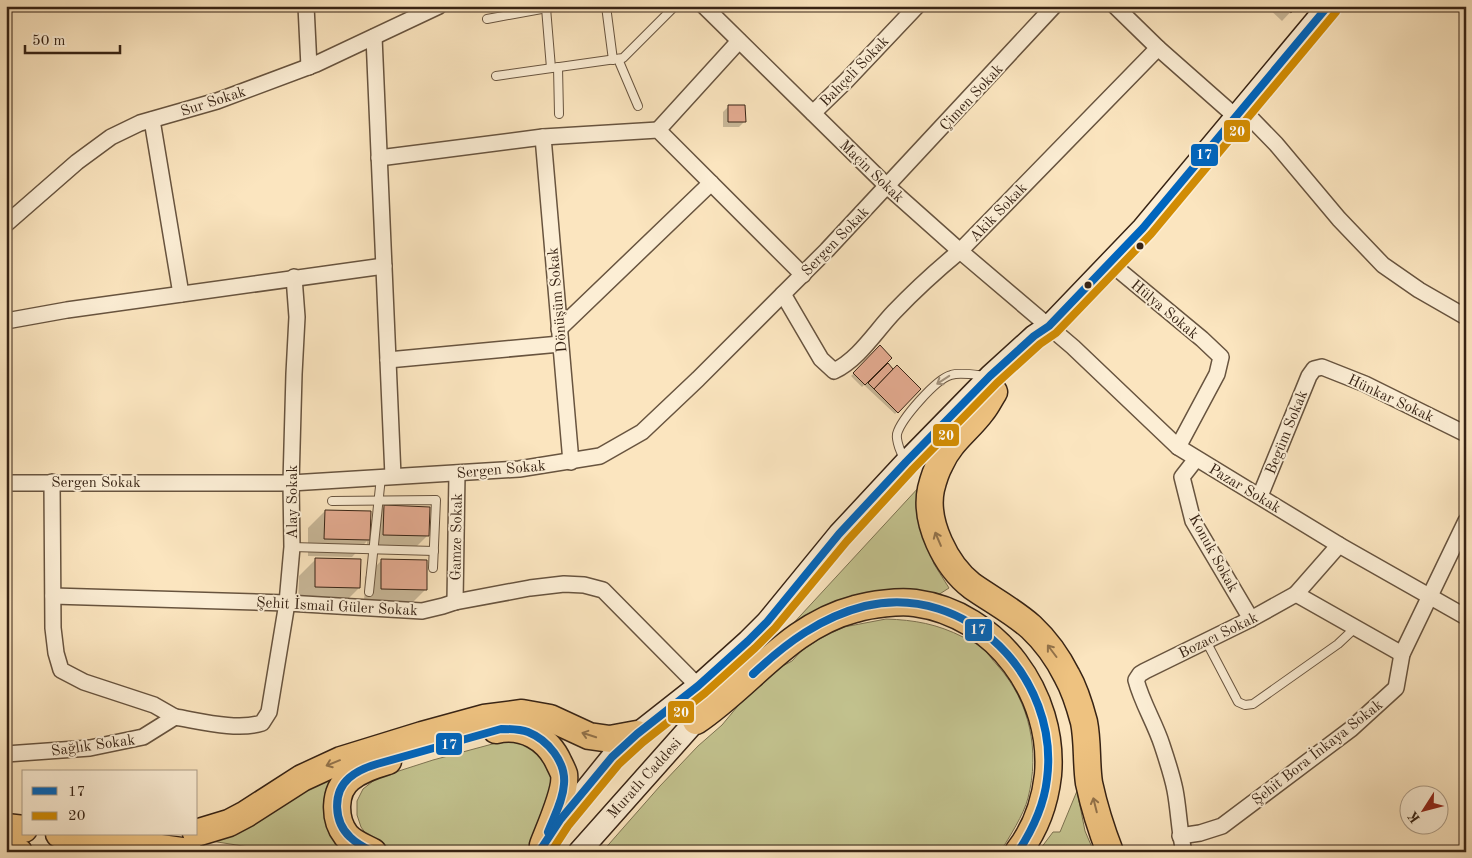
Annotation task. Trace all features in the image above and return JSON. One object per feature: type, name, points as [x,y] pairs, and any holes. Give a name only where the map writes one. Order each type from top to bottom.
[{"type":"highway","points":[[992,384],[982,412],[954,442],[940,464],[931,490],[931,512],[935,532],[946,558],[960,575],[972,586],[1015,614],[1031,627],[1056,655],[1068,678],[1084,723],[1089,781],[1099,823],[1110,852]]},
{"type":"highway","points":[[696,721],[718,706],[796,636],[828,618],[856,608],[885,604],[915,603],[944,611],[966,621],[987,634],[1006,652],[1027,680],[1039,708],[1046,734],[1049,761],[1047,784],[1040,812],[1031,832],[1018,852]]},
{"type":"highway","points":[[198,832],[229,823],[302,778],[334,763],[370,750],[484,718],[522,713],[550,718],[589,736],[610,739],[637,734]]},
{"type":"highway","points":[[373,852],[346,835],[339,820],[336,806],[341,791],[348,780],[364,769],[389,760],[501,729],[518,729],[530,732],[540,739],[551,749],[564,775],[560,800],[541,848]]},
{"type":"highway","points":[[6,827],[22,829]]},
{"type":"highway","points":[[70,836],[189,852]]},
{"type":"highway","points":[[6,850],[19,852]]},
{"type":"main road","name":"Muratlı Caddesi","points":[[541,848],[560,820],[612,757],[742,647],[767,622],[839,534],[906,462],[1045,338],[1049,326],[1143,228],[1328,6]]},
{"type":"main road","name":"Muratlı Caddesi","points":[[579,852],[696,721],[834,555],[992,384]]},
{"type":"street","points":[[306,6],[309,67]]},
{"type":"street","name":"Sur Sokak","points":[[6,224],[77,162],[111,137],[140,123],[217,101],[309,67],[439,6]]},
{"type":"street","name":"Maçin Sokak","points":[[704,6],[887,186],[1049,326]]},
{"type":"street","name":"Bahçeli Sokak","points":[[813,113],[846,81],[916,6]]},
{"type":"street","name":"Çimen Sokak","points":[[887,186],[1054,6]]},
{"type":"street","points":[[1115,6],[1158,48],[1276,144],[1339,219],[1383,265],[1419,290],[1466,316]]},
{"type":"street","points":[[374,37],[388,360],[387,476]]},
{"type":"street","points":[[379,158],[543,137],[658,130],[739,41]]},
{"type":"street","name":"Akik Sokak","points":[[783,294],[821,359],[834,371],[847,365],[894,312],[960,251],[1158,48]]},
{"type":"street","points":[[152,120],[181,294]]},
{"type":"street","points":[[658,130],[802,275]]},
{"type":"street","name":"Dönüşüm Sokak","points":[[543,137],[571,462]]},
{"type":"street","points":[[388,360],[559,337],[711,183]]},
{"type":"street","name":"Sergen Sokak","points":[[6,483],[291,483],[519,469],[600,456],[642,432],[802,275],[887,186]]},
{"type":"street","name":"Hülya Sokak","points":[[1109,262],[1221,357],[1217,374],[1178,447]]},
{"type":"street","points":[[6,320],[294,277],[384,266]]},
{"type":"street","name":"Alay Sokak","points":[[175,717],[218,724],[252,726],[262,723],[269,712],[287,602],[292,547],[291,483],[297,317],[294,277]]},
{"type":"street","name":"Pazar Sokak","points":[[1049,326],[1178,447],[1339,544],[1466,617]]},
{"type":"street","name":"Hünkar Sokak","points":[[1314,369],[1322,367],[1365,384],[1466,434]]},
{"type":"street","name":"Begüm Sokak","points":[[1260,496],[1309,376],[1314,369]]},
{"type":"street","name":"Konuk Sokak","points":[[1196,459],[1182,477],[1193,521],[1251,620]]},
{"type":"street","name":"Gamze Sokak","points":[[455,602],[457,473]]},
{"type":"street","points":[[52,482],[53,628],[56,653],[61,670],[84,682],[154,705],[175,717]]},
{"type":"street","name":"Şehit Bora İnkaya Sokak","points":[[1180,836],[1200,833],[1222,826],[1351,729],[1396,688],[1402,654],[1466,521]]},
{"type":"street","name":"Bozacı Sokak","points":[[1180,836],[1175,790],[1156,727],[1138,689],[1136,680],[1140,674],[1251,620],[1296,594],[1339,544]]},
{"type":"street","name":"Şehit İsmail Güler Sokak","points":[[53,596],[287,602],[422,611],[455,602],[564,584],[584,585],[603,590],[698,686]]},
{"type":"street","points":[[1296,594],[1402,654]]},
{"type":"street","name":"Sağlık Sokak","points":[[6,754],[90,748],[144,737],[175,717]]},
{"type":"street","points":[[1180,836],[1184,852]]},
{"type":"lane","points":[[487,19],[558,6]]},
{"type":"lane","points":[[606,6],[615,59],[638,106]]},
{"type":"lane","points":[[496,76],[624,58],[671,7]]},
{"type":"lane","points":[[546,8],[559,114]]},
{"type":"lane","points":[[906,462],[902,456],[897,436],[899,430],[901,425],[936,384],[951,374],[992,384]]},
{"type":"lane","points":[[369,592],[379,501],[387,476]]},
{"type":"lane","points":[[332,501],[436,500],[434,568]]},
{"type":"lane","points":[[292,547],[434,551]]},
{"type":"lane","points":[[1206,641],[1238,702],[1245,705],[1253,704],[1338,644],[1355,628]]},
{"type":"green space","points":[[920,486],[926,542],[934,564],[949,588],[938,595],[937,602],[789,628]]},
{"type":"green space","points":[[886,619],[907,620],[935,626],[980,646],[1009,680],[1018,695],[1030,728],[1033,763],[1028,798],[1016,826],[1000,852],[602,852],[660,786],[698,746],[722,725],[752,689],[775,670],[792,661],[801,651],[821,638],[844,627]]},
{"type":"green space","points":[[511,739],[537,747],[555,770],[540,825],[525,852],[407,852],[380,844],[366,834],[361,827],[357,815],[357,801],[363,789],[377,778],[433,760]]},
{"type":"green space","points":[[347,762],[353,852],[281,852],[211,841]]},
{"type":"green space","points":[[1077,791],[1085,831],[1094,852],[1038,852],[1053,832],[1060,832]]},
{"type":"building","points":[[1283,6],[1297,6],[1291,13]]},
{"type":"building","points":[[728,105],[745,105],[746,122],[728,122]]},
{"type":"building","points":[[880,345],[892,358],[865,385],[853,373]]},
{"type":"building","points":[[888,363],[893,369],[874,389],[868,383]]},
{"type":"building","points":[[897,365],[921,389],[898,413],[874,389]]},
{"type":"building","points":[[384,505],[430,507],[429,536],[383,535]]},
{"type":"building","points":[[325,510],[371,511],[370,540],[324,539]]},
{"type":"building","points":[[315,558],[361,559],[360,588],[315,587]]},
{"type":"building","points":[[381,559],[427,560],[427,590],[381,589]]},
{"type":"transit line","name":"17","points":[[539,852],[560,820],[612,757],[637,734],[698,686],[748,641],[767,622],[839,534],[906,462],[990,376],[1034,336],[1049,326],[1143,228],[1328,6]]},
{"type":"transit line","name":"20","points":[[551,852],[568,826],[619,764],[643,742],[705,693],[755,648],[775,628],[847,541],[913,469],[997,383],[1040,344],[1056,333],[1151,234],[1336,12]]},
{"type":"transit line","name":"17","points":[[753,674],[805,632],[834,617],[865,606],[903,602],[938,609],[971,624],[999,646],[1022,674],[1038,706],[1047,742],[1046,789],[1033,826],[1018,852]]},
{"type":"transit line","name":"17","points":[[373,852],[352,839],[345,831],[338,816],[337,808],[340,791],[349,778],[373,765],[501,729],[528,732],[549,746],[559,760],[564,776],[564,784],[560,802],[548,832]]}]
